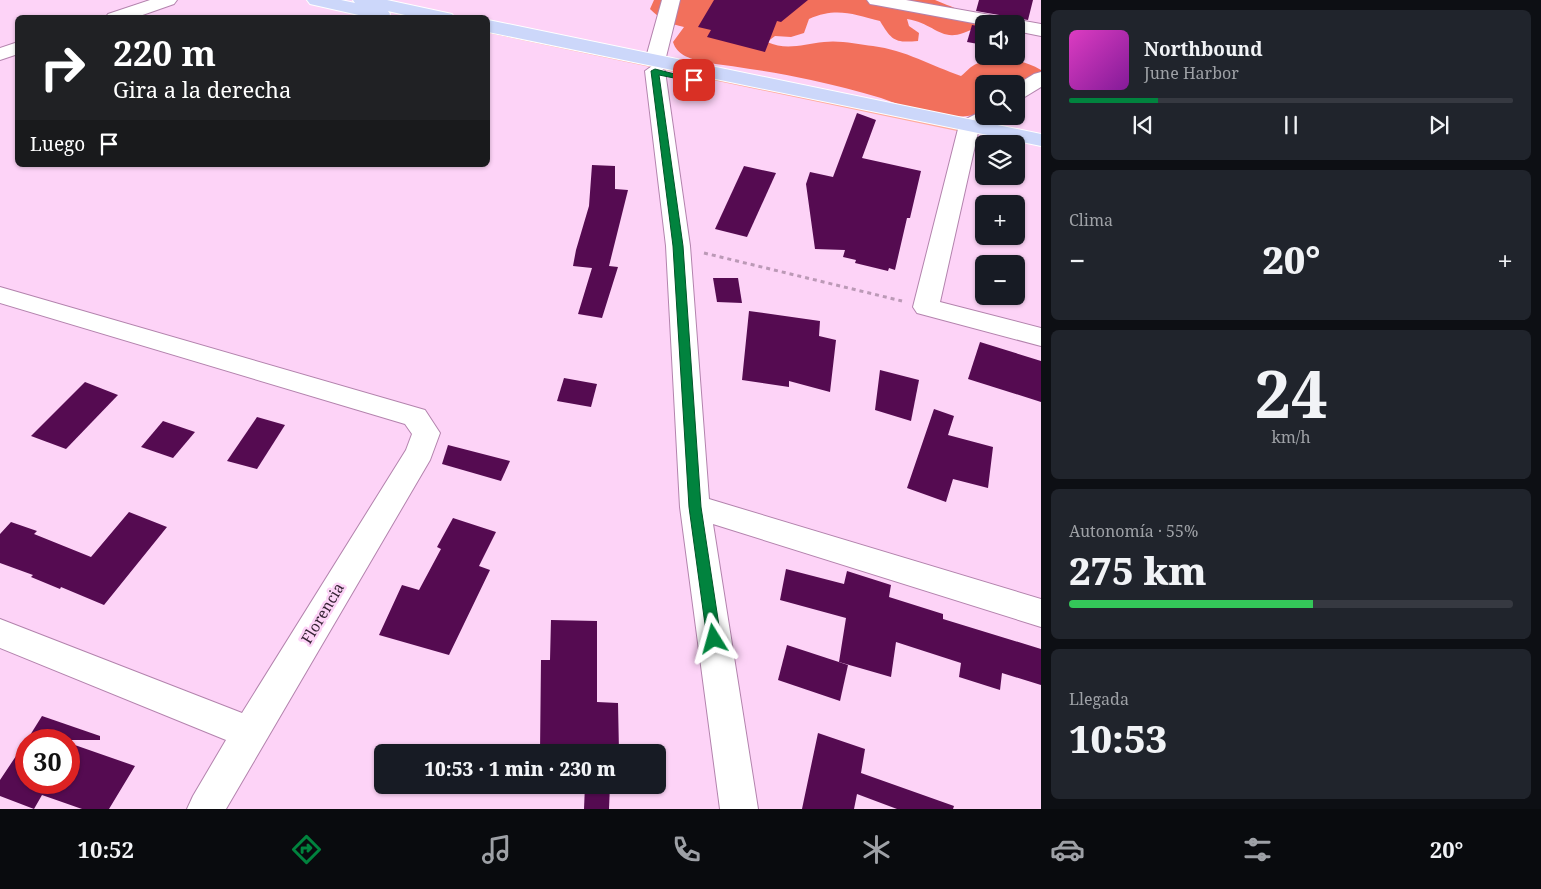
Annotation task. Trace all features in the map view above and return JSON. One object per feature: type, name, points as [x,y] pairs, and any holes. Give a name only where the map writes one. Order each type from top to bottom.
[{"type":"main road","points":[[316,0],[386,15]]},
{"type":"main road","points":[[362,0],[432,15]]},
{"type":"main road","points":[[490,26],[655,66]]},
{"type":"main road","points":[[490,36],[1041,140]]},
{"type":"main road","points":[[973,126],[984,135]]},
{"type":"main road","points":[[1025,150],[1041,153]]},
{"type":"street","points":[[123,15],[168,0]]},
{"type":"street","points":[[671,0],[655,66],[678,246],[695,507],[740,809]]},
{"type":"street","points":[[876,0],[975,18]]},
{"type":"street","points":[[1025,27],[1041,30]]},
{"type":"street","points":[[0,54],[15,49]]},
{"type":"street","points":[[1025,88],[1041,78]]},
{"type":"street","points":[[973,126],[926,308],[1041,337]]},
{"type":"street","name":"Florencia","points":[[0,295],[415,416],[426,433],[420,452],[206,809]]},
{"type":"street","points":[[695,507],[1041,613]]},
{"type":"street","points":[[0,633],[250,733]]},
{"type":"path","points":[[678,246],[926,308]]},
{"type":"shaded area","points":[[654,0],[935,0],[964,13],[975,22],[975,28],[956,35],[948,35],[907,19],[909,26],[919,33],[918,41],[904,42],[891,37],[880,21],[853,14],[828,13],[809,19],[804,33],[791,37],[775,36],[767,42],[781,46],[795,46],[836,42],[885,48],[961,76],[975,65],[1025,65],[1025,63],[1041,70],[1041,85],[1025,88],[1025,75],[975,75],[975,115],[957,117],[931,114],[872,95],[828,84],[770,72],[702,62],[688,57],[677,50],[673,42],[684,27],[666,21],[650,9]]},
{"type":"shaded area","points":[[490,30],[960,129],[957,131],[490,33]]},
{"type":"building","points":[[714,0],[808,0],[781,22],[777,21],[765,52],[707,37],[711,30],[698,27]]},
{"type":"building","points":[[979,0],[1033,0],[1028,20],[1025,19],[1025,15],[999,15],[976,11]]},
{"type":"building","points":[[972,25],[975,26],[975,43],[967,42]]},
{"type":"building","points":[[857,113],[876,120],[862,158],[921,171],[910,218],[907,218],[895,270],[889,268],[888,271],[855,263],[856,260],[843,257],[845,250],[815,249],[806,184],[810,172],[833,177]]},
{"type":"building","points":[[592,165],[615,166],[615,189],[628,190],[609,266],[618,267],[602,318],[578,314],[592,268],[573,266],[589,206]]},
{"type":"building","points":[[744,166],[776,173],[747,237],[715,229]]},
{"type":"building","points":[[713,278],[738,278],[742,303],[717,302]]},
{"type":"building","points":[[749,311],[820,321],[819,336],[836,340],[830,392],[789,381],[789,387],[742,380]]},
{"type":"building","points":[[980,342],[1041,361],[1041,402],[968,379]]},
{"type":"building","points":[[880,370],[919,380],[911,421],[875,410]]},
{"type":"building","points":[[564,378],[597,384],[591,407],[557,401]]},
{"type":"building","points":[[85,382],[118,395],[66,449],[31,436]]},
{"type":"building","points":[[934,409],[954,416],[948,435],[993,447],[988,488],[953,479],[946,502],[907,488]]},
{"type":"building","points":[[257,417],[285,425],[257,469],[227,461]]},
{"type":"building","points":[[163,421],[195,432],[173,458],[141,447]]},
{"type":"building","points":[[448,445],[510,461],[501,481],[442,464]]},
{"type":"building","points":[[129,512],[167,527],[104,605],[61,587],[60,589],[31,577],[33,575],[0,563],[0,534],[11,522],[37,531],[34,534],[91,557]]},
{"type":"building","points":[[453,518],[496,532],[479,566],[490,570],[449,655],[379,635],[402,585],[419,590],[441,549],[437,547]]},
{"type":"building","points":[[786,569],[844,584],[847,571],[891,585],[889,597],[943,614],[943,619],[1041,649],[1041,685],[1002,673],[1000,690],[959,677],[961,663],[896,642],[891,677],[839,662],[846,618],[780,600]]},
{"type":"building","points":[[551,620],[597,621],[597,702],[618,703],[619,744],[540,744],[541,660],[550,660]]},
{"type":"building","points":[[787,645],[848,665],[840,701],[778,680]]},
{"type":"building","points":[[42,716],[80,729],[34,729]]},
{"type":"building","points":[[80,729],[100,736],[100,740],[80,740]]},
{"type":"building","points":[[818,733],[865,749],[861,773],[954,806],[953,809],[897,809],[857,794],[854,809],[802,809]]},
{"type":"building","points":[[80,747],[135,766],[109,809],[82,809],[42,795],[34,809],[0,796],[0,780],[15,758],[15,794],[80,794]]},
{"type":"building","points":[[585,794],[610,794],[609,809],[584,809]]},
{"type":"route","points":[[694,80],[655,71],[678,246],[695,507],[714,639]]}]
